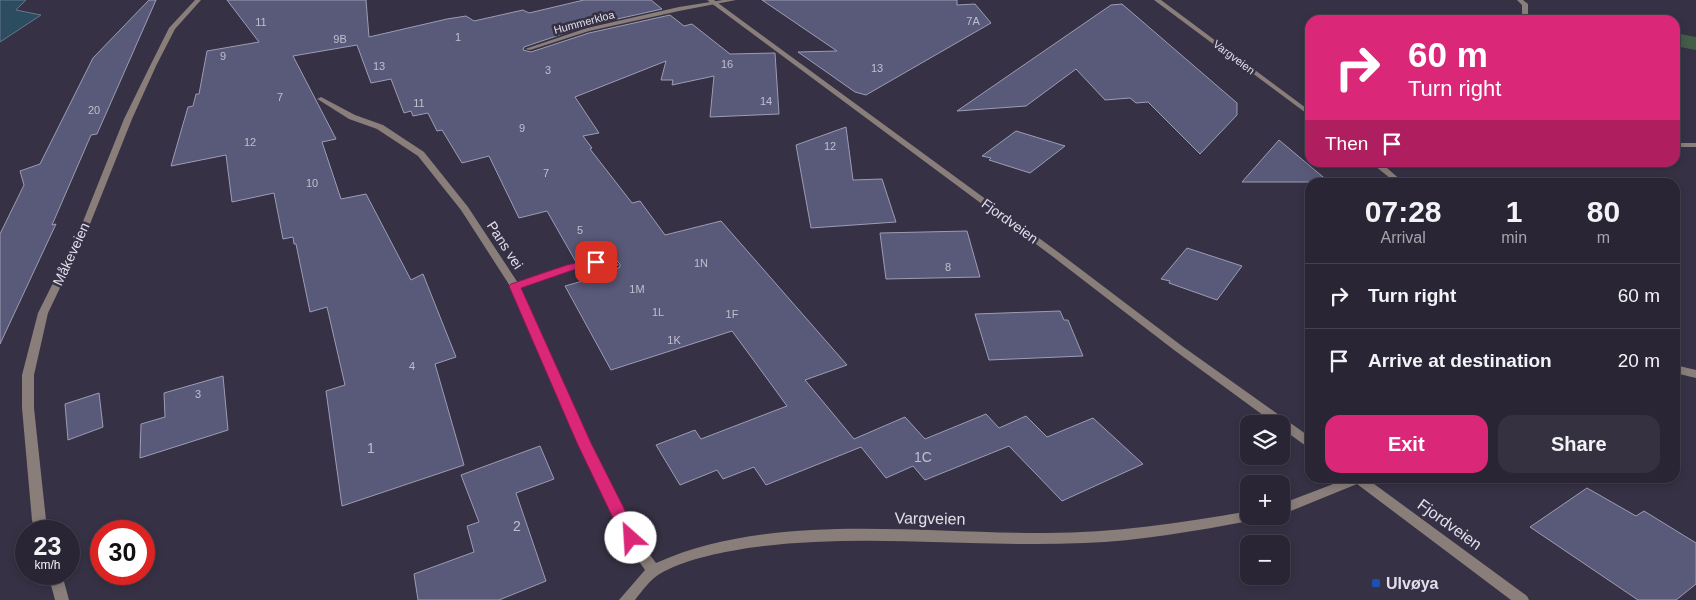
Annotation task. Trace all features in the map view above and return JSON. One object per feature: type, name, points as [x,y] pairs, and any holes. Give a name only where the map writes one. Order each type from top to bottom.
[{"type":"street","name":"Måkeveien","points":[[39,520],[28,408],[28,375],[43,313],[84,229],[128,119],[153,66],[172,28],[198,0]]},
{"type":"street","name":"Hummerkloa","points":[[528,49],[587,30],[712,2],[733,0]]},
{"type":"street","name":"Vargveien","points":[[1157,0],[1305,110]]},
{"type":"street","points":[[1520,0],[1525,4],[1525,15]]},
{"type":"street","name":"Fjordveien","points":[[712,2],[1048,249],[1178,348],[1305,439]]},
{"type":"street","name":"Pans vei","points":[[321,99],[352,117],[387,131],[421,154],[465,209],[515,286],[584,443],[631,538],[653,571]]},
{"type":"street","points":[[1680,145],[1696,145]]},
{"type":"street","points":[[1380,167],[1394,178]]},
{"type":"street","points":[[515,286],[586,263],[606,262],[614,265]]},
{"type":"street","points":[[1680,370],[1696,374]]},
{"type":"street","points":[[1290,506],[1347,483]]},
{"type":"street","name":"Fjordveien","points":[[1366,483],[1522,600]]},
{"type":"street","name":"Vargveien","points":[[626,600],[653,571],[712,549],[803,536],[851,534],[1085,538],[1176,529],[1240,518]]},
{"type":"street","points":[[57,585],[62,600]]},
{"type":"green space","points":[[1680,34],[1696,37],[1696,50],[1680,47]]},
{"type":"water","points":[[0,0],[26,0],[16,10],[41,15],[0,42]]},
{"type":"building","points":[[149,0],[156,0],[97,134],[91,135],[52,225],[56,224],[0,344],[0,234],[24,185],[20,171],[40,164],[93,58]]},
{"type":"building","points":[[227,0],[366,0],[369,37],[447,19],[466,16],[474,21],[523,10],[529,13],[584,0],[651,0],[662,9],[586,26],[524,47],[523,50],[531,52],[589,33],[670,15],[684,26],[692,24],[730,54],[775,53],[779,114],[710,117],[714,76],[672,85],[673,80],[661,80],[666,61],[575,97],[599,133],[583,136],[592,148],[590,149],[632,203],[640,201],[665,235],[721,221],[847,365],[805,380],[854,439],[905,417],[925,439],[986,414],[999,428],[1026,416],[1047,437],[1093,418],[1143,464],[1062,501],[1009,446],[925,480],[913,466],[886,478],[861,447],[766,485],[754,467],[723,479],[717,470],[680,485],[656,445],[695,430],[701,439],[787,406],[752,358],[732,331],[611,370],[565,286],[586,280],[581,270],[614,270],[620,267],[620,264],[617,261],[602,258],[576,262],[547,211],[519,218],[489,156],[462,163],[442,130],[437,131],[428,113],[413,116],[411,111],[404,113],[391,79],[371,83],[357,45],[293,56],[336,139],[322,142],[341,199],[366,194],[411,280],[423,274],[456,357],[435,364],[464,465],[342,506],[326,391],[345,385],[327,307],[310,312],[296,244],[294,244],[293,237],[283,239],[274,193],[232,202],[226,155],[171,166],[188,107],[193,106],[196,94],[199,94],[207,51],[259,42]]},
{"type":"building","points":[[762,0],[957,0],[957,5],[975,4],[991,23],[866,95],[855,92],[798,52],[837,51]]},
{"type":"building","points":[[1122,4],[1237,103],[1237,115],[1200,154],[1148,102],[1136,103],[1130,98],[1105,100],[1076,69],[1026,106],[957,111],[1111,5]]},
{"type":"building","points":[[846,127],[853,180],[882,179],[896,222],[811,228],[796,145]]},
{"type":"building","points":[[1016,131],[1065,146],[1030,173],[982,156]]},
{"type":"building","points":[[1279,140],[1305,162],[1305,167],[1311,167],[1324,178],[1305,178],[1305,182],[1242,182]]},
{"type":"building","points":[[967,231],[980,277],[886,279],[880,233]]},
{"type":"building","points":[[1187,248],[1242,266],[1217,300],[1161,279]]},
{"type":"building","points":[[1060,311],[1064,320],[1068,320],[1083,356],[989,360],[975,314]]},
{"type":"building","points":[[223,376],[228,430],[140,458],[141,424],[165,417],[164,393]]},
{"type":"building","points":[[99,393],[103,427],[68,440],[65,404]]},
{"type":"building","points":[[540,446],[554,479],[516,493],[546,581],[499,600],[418,600],[414,574],[474,552],[467,526],[479,522],[461,475]]},
{"type":"building","points":[[1587,488],[1636,516],[1644,511],[1696,543],[1696,584],[1676,600],[1638,600],[1530,527]]},
{"type":"place","name":"Ulvøya","points":[[1376,583]]},
{"type":"route","points":[[596,262],[571,267],[515,286],[584,443],[631,538]]}]
